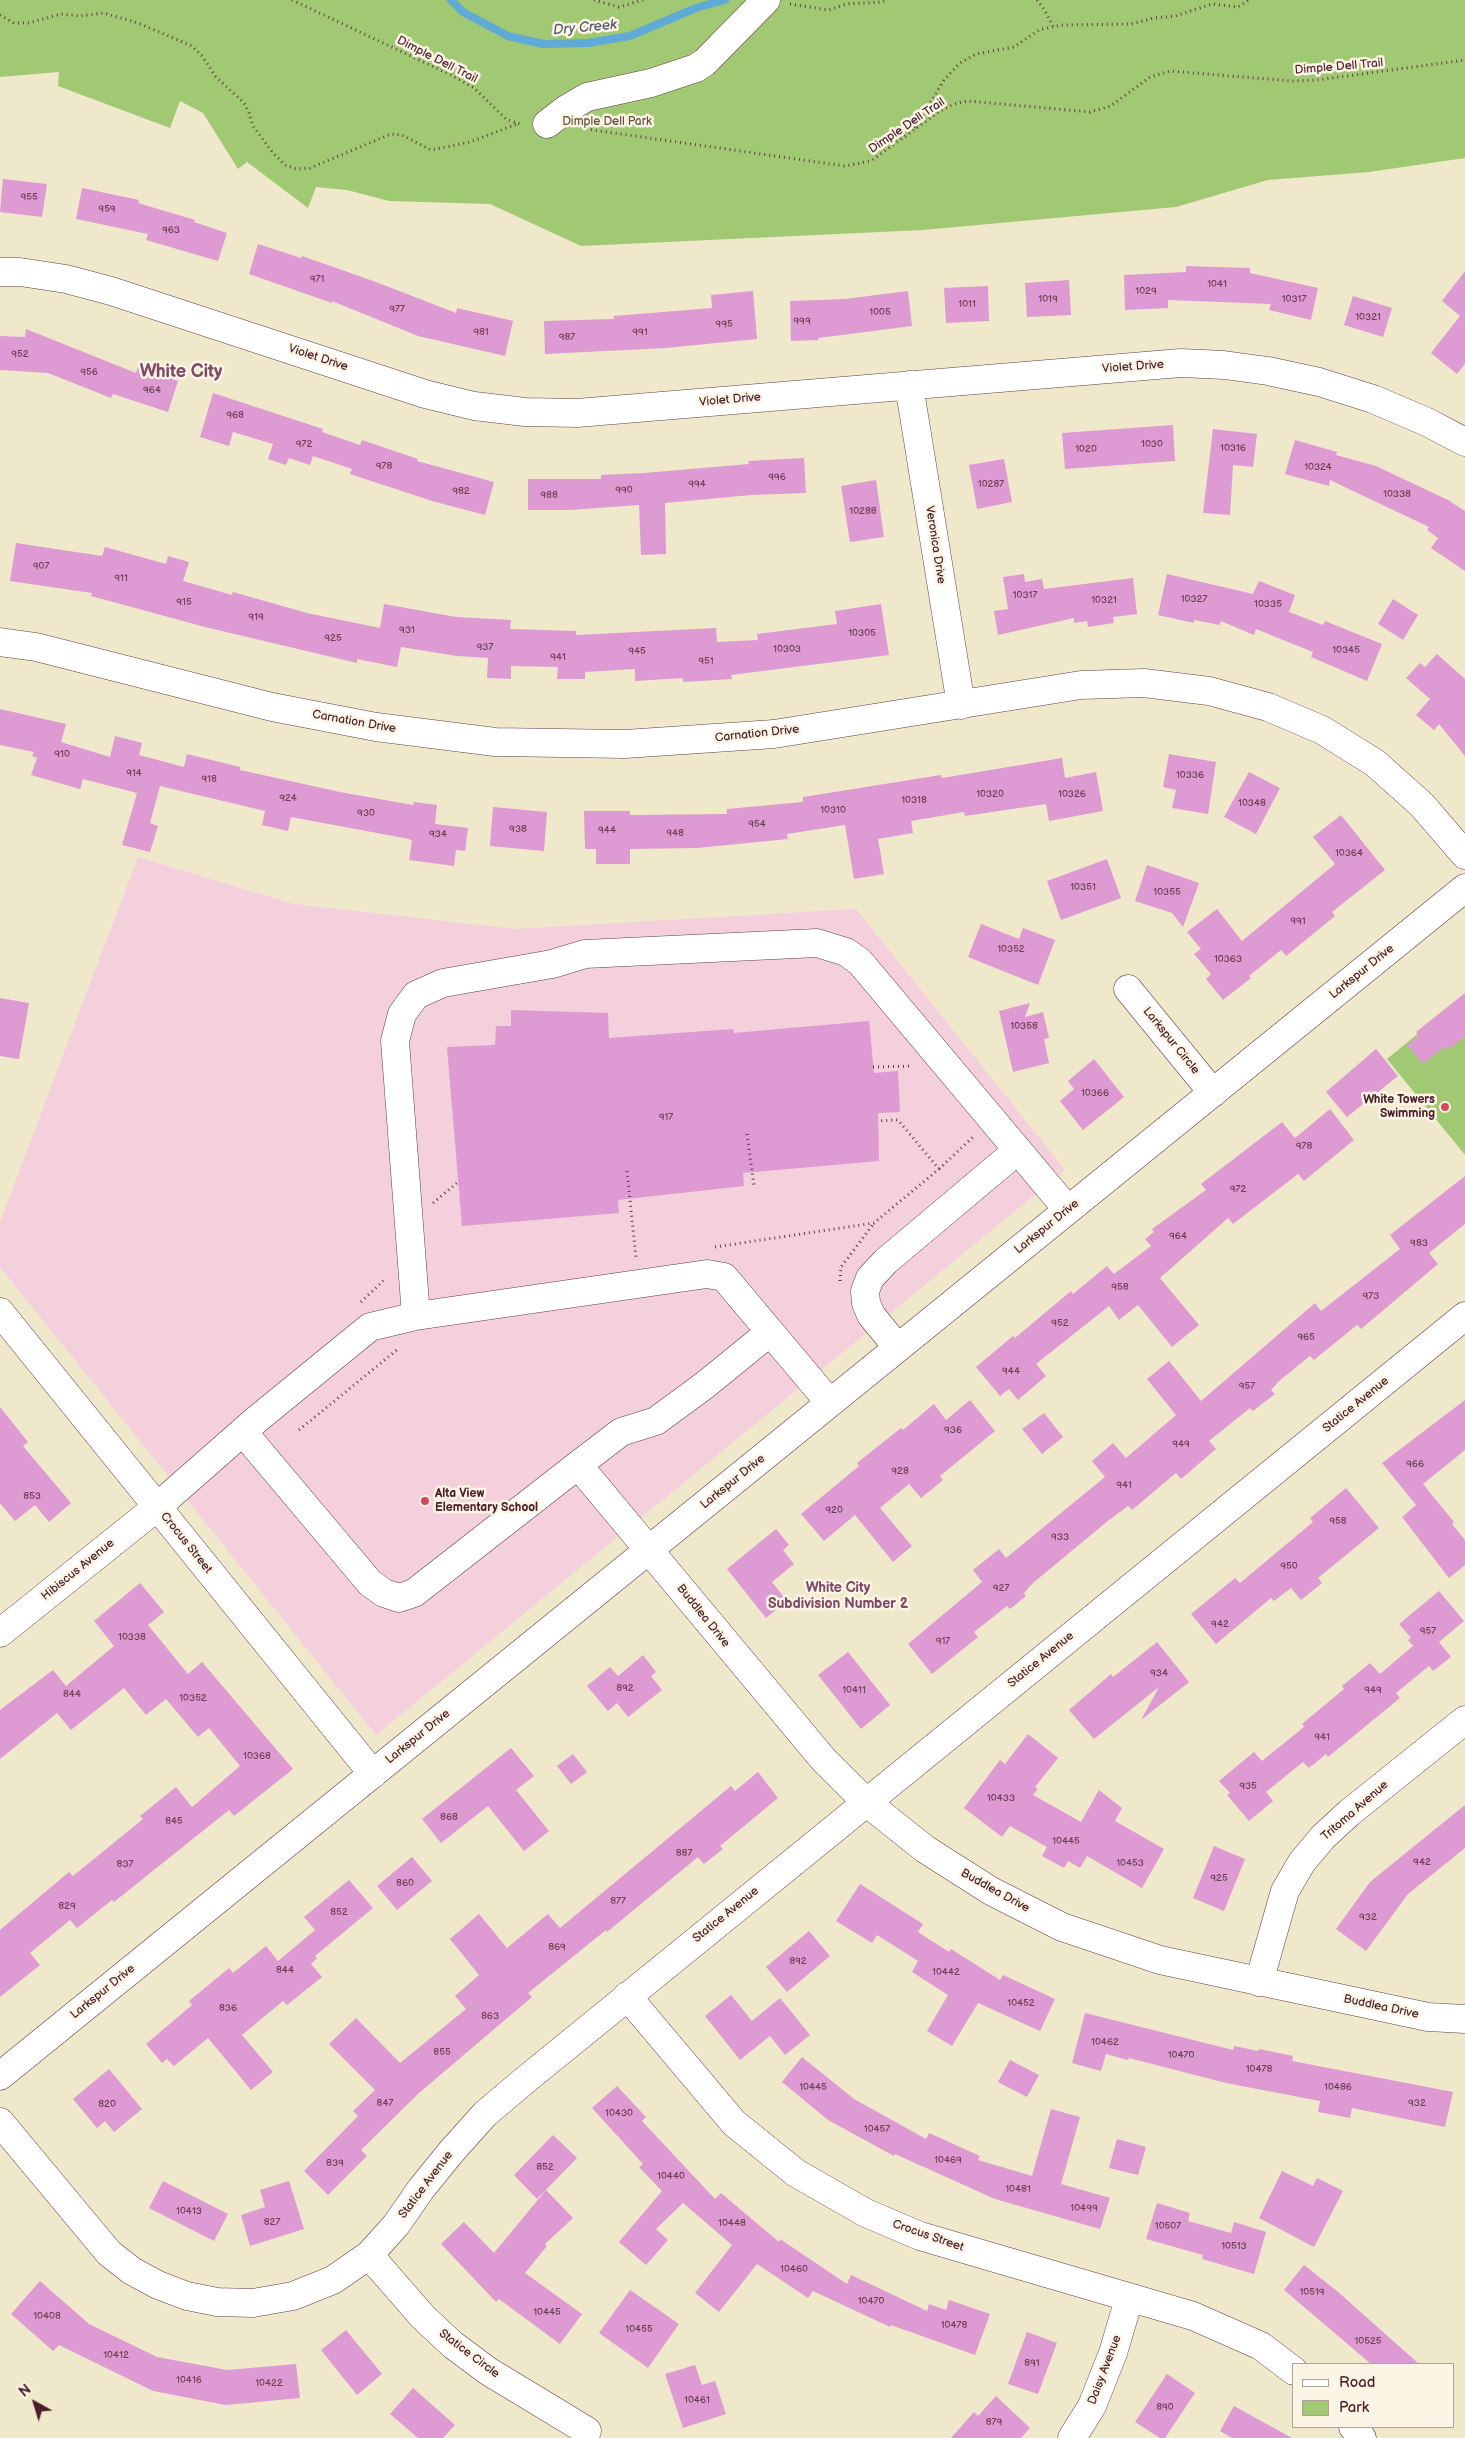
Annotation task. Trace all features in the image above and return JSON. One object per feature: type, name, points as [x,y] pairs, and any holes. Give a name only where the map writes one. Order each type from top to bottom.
[{"type":"street","points":[[548,124],[565,110],[587,97],[665,79],[696,68],[705,62],[763,3]]},
{"type":"street","name":"Violet Drive","points":[[0,272],[20,272],[66,279],[112,291],[426,394],[482,407],[525,412],[577,412],[1181,363],[1224,365],[1268,371],[1319,382],[1373,399],[1428,422],[1465,442]]},
{"type":"street","name":"Veronica Drive","points":[[909,385],[961,705]]},
{"type":"street","name":"Carnation Drive","points":[[0,642],[36,647],[272,707],[376,727],[495,742],[625,744],[774,734],[1081,685],[1144,683],[1209,690],[1268,707],[1322,730],[1375,763],[1422,804],[1465,855]]},
{"type":"street","name":"Larkspur Drive","points":[[0,2076],[1465,888]]},
{"type":"street","points":[[416,1316],[395,1041],[402,1014],[416,995],[443,983],[552,964],[585,954],[817,943],[846,952],[860,962],[1068,1210]]},
{"type":"street","name":"Larkspur Circle","points":[[1128,989],[1213,1093]]},
{"type":"street","points":[[898,1348],[871,1315],[866,1303],[866,1291],[870,1278],[886,1261],[1018,1150]]},
{"type":"street","name":"Hibiscus Avenue","points":[[0,1633],[157,1506],[365,1331],[416,1316],[707,1274],[724,1278],[830,1403]]},
{"type":"street","name":"Crocus Street","points":[[0,1312],[373,1774]]},
{"type":"street","name":"Statice Avenue","points":[[0,2122],[108,2253],[132,2271],[158,2285],[187,2296],[217,2302],[252,2303],[292,2296],[333,2280],[368,2255],[396,2225],[421,2189],[485,2114],[627,1996],[1465,1316]]},
{"type":"street","points":[[250,1426],[370,1583],[384,1593],[398,1598],[414,1593],[621,1432],[656,1421],[705,1385],[770,1332]]},
{"type":"street","name":"Buddlea Drive","points":[[578,1465],[784,1714],[824,1759],[866,1802],[925,1849],[982,1886],[1062,1927],[1160,1960],[1428,2017],[1465,2019]]},
{"type":"street","name":"Tritoma Avenue","points":[[1259,1982],[1285,1891],[1302,1862],[1349,1813],[1465,1720]]},
{"type":"street","name":"Crocus Street","points":[[627,1996],[734,2123],[796,2173],[866,2213],[920,2236],[1129,2299],[1193,2316],[1261,2346],[1292,2369]]},
{"type":"street","name":"Statice Circle","points":[[368,2255],[423,2317],[453,2345],[488,2371],[587,2432]]},
{"type":"street","name":"Daisy Avenue","points":[[1072,2438],[1096,2397],[1113,2353],[1129,2299]]},
{"type":"street","points":[[1354,2428],[1362,2438]]},
{"type":"path","name":"Dimple Dell Trail","points":[[292,0],[451,74],[474,88],[497,111],[517,124],[548,124],[717,146],[845,166],[871,161],[940,111],[954,104],[968,101],[1076,112],[1101,110],[1111,106],[1150,77],[1170,71],[1292,81],[1317,80],[1465,60]]},
{"type":"path","points":[[594,0],[618,7],[643,0]]},
{"type":"path","points":[[763,3],[793,4],[829,10],[846,4],[882,2],[886,0]]},
{"type":"path","points":[[1037,0],[1054,26]]},
{"type":"path","points":[[914,130],[944,80],[960,63],[976,54],[1014,47],[1039,30],[1054,26],[1131,24],[1154,18],[1175,16],[1212,4],[1238,7],[1249,0]]},
{"type":"path","points":[[0,15],[14,23],[29,23],[61,14],[80,16],[104,13],[138,23],[192,46],[203,57],[215,76],[244,103],[253,126],[273,153],[285,165],[296,169],[310,168],[391,134],[402,135],[431,150],[470,142],[517,124]]},
{"type":"path","points":[[878,1121],[898,1120],[939,1169]]},
{"type":"path","points":[[710,1248],[874,1223],[939,1169],[974,1136],[972,1130]]},
{"type":"path","points":[[747,1134],[754,1186]]},
{"type":"path","points":[[627,1171],[636,1259]]},
{"type":"path","points":[[627,1261],[646,1258]]},
{"type":"path","points":[[299,1430],[404,1343]]},
{"type":"shaded area","name":"Alta View Elementary School","points":[[138,857],[294,904],[515,929],[856,909],[1065,1170],[376,1735],[0,1267],[0,1222]]},
{"type":"green space","name":"Dimple Dell Park","points":[[0,0],[1465,0],[1465,158],[1369,172],[1268,180],[1176,207],[923,230],[581,246],[490,204],[389,201],[347,190],[316,187],[308,208],[247,162],[238,169],[203,113],[180,101],[170,128],[58,86],[59,72],[0,77]]},
{"type":"green space","name":"White Towers Swimming","points":[[1465,995],[1465,1155],[1387,1059]]},
{"type":"building","points":[[3,179],[47,184],[42,217],[0,212]]},
{"type":"building","points":[[82,188],[139,200],[138,203],[195,220],[194,222],[227,233],[218,261],[146,240],[148,234],[76,219]]},
{"type":"building","points":[[258,244],[301,258],[302,256],[456,313],[457,308],[513,321],[505,356],[418,336],[332,301],[332,303],[249,274]]},
{"type":"building","points":[[1186,266],[1250,268],[1250,273],[1318,288],[1311,320],[1269,310],[1271,304],[1168,300],[1168,308],[1125,310],[1124,275],[1186,272]]},
{"type":"building","points":[[1465,271],[1465,364],[1457,374],[1431,353],[1460,316],[1442,301]]},
{"type":"building","points":[[1069,280],[1071,315],[1027,317],[1025,283]]},
{"type":"building","points":[[988,286],[989,321],[946,323],[944,288]]},
{"type":"building","points":[[753,291],[757,339],[666,348],[545,354],[544,321],[614,319],[614,316],[712,308],[711,295]]},
{"type":"building","points":[[908,291],[912,326],[818,338],[818,340],[791,341],[790,301],[845,299]]},
{"type":"building","points":[[1353,296],[1392,308],[1383,337],[1344,325]]},
{"type":"building","points":[[26,329],[136,373],[138,367],[178,381],[168,412],[113,394],[111,398],[48,373],[0,370],[0,336],[25,337]]},
{"type":"building","points":[[213,393],[323,429],[322,432],[360,445],[362,440],[418,459],[417,461],[494,482],[485,515],[432,501],[350,474],[352,469],[313,456],[310,465],[289,458],[286,465],[268,459],[273,444],[233,432],[229,446],[200,437]]},
{"type":"building","points":[[1173,425],[1175,461],[1065,469],[1062,433]]},
{"type":"building","points":[[1213,429],[1257,434],[1253,467],[1233,465],[1230,515],[1203,513]]},
{"type":"building","points":[[1295,440],[1337,452],[1336,455],[1376,466],[1448,500],[1465,511],[1465,571],[1431,548],[1438,538],[1427,530],[1429,527],[1330,480],[1329,486],[1285,474]]},
{"type":"building","points":[[804,458],[806,493],[751,495],[665,503],[666,554],[641,555],[639,505],[570,510],[528,510],[528,479],[601,479],[601,475],[749,464],[748,461]]},
{"type":"building","points":[[1004,459],[1012,502],[977,509],[969,465]]},
{"type":"building","points":[[876,480],[884,537],[850,542],[841,486]]},
{"type":"building","points":[[16,543],[102,556],[105,547],[166,564],[168,556],[189,562],[183,581],[232,595],[233,592],[307,613],[380,628],[384,604],[456,617],[511,620],[510,629],[576,631],[576,635],[716,628],[717,642],[758,640],[757,634],[837,624],[835,611],[881,604],[889,655],[731,675],[732,679],[683,682],[683,678],[635,681],[635,669],[585,672],[585,679],[557,679],[558,667],[511,666],[511,679],[487,678],[488,658],[457,656],[401,647],[397,667],[357,659],[357,663],[205,627],[91,596],[92,593],[10,581]]},
{"type":"building","points":[[1024,574],[1025,582],[1042,579],[1044,589],[1133,578],[1137,614],[1113,617],[1114,623],[1088,627],[1087,621],[1074,623],[1074,618],[998,635],[994,611],[1008,609],[1003,577]]},
{"type":"building","points":[[1167,574],[1253,594],[1259,581],[1295,595],[1289,612],[1323,625],[1325,621],[1382,644],[1367,681],[1311,657],[1313,652],[1256,629],[1254,635],[1221,621],[1220,625],[1194,620],[1194,623],[1158,615]]},
{"type":"building","points":[[1393,599],[1418,615],[1403,640],[1378,624]]},
{"type":"building","points":[[1437,654],[1465,679],[1465,756],[1439,724],[1434,730],[1416,715],[1430,699],[1406,678],[1420,663],[1425,667]]},
{"type":"building","points":[[0,709],[66,724],[61,742],[110,757],[115,736],[142,743],[139,755],[184,767],[187,754],[240,767],[240,770],[340,792],[413,805],[414,802],[437,805],[435,824],[468,828],[465,851],[456,850],[454,866],[409,860],[412,841],[409,839],[291,817],[288,831],[262,825],[265,811],[160,786],[150,823],[158,826],[150,852],[122,845],[137,793],[83,779],[80,789],[31,775],[37,758],[32,756],[34,752],[0,745]]},
{"type":"building","points":[[1169,754],[1216,762],[1208,814],[1172,808],[1176,790],[1163,787]]},
{"type":"building","points":[[1062,758],[1065,778],[1096,772],[1103,811],[1049,821],[1046,804],[965,816],[964,812],[911,821],[913,833],[878,839],[884,874],[854,879],[845,825],[787,834],[788,839],[697,848],[630,849],[630,864],[596,864],[596,849],[585,849],[584,811],[630,811],[630,815],[727,814],[727,809],[803,802],[803,797],[941,775],[942,778]]},
{"type":"building","points":[[1249,772],[1280,788],[1256,834],[1224,817]]},
{"type":"building","points":[[493,807],[547,812],[544,851],[490,846]]},
{"type":"building","points":[[1341,815],[1385,870],[1332,912],[1335,916],[1286,956],[1281,950],[1249,976],[1251,978],[1223,1000],[1206,979],[1211,974],[1194,954],[1201,949],[1187,932],[1217,909],[1242,941],[1335,864],[1313,837]]},
{"type":"building","points":[[1107,859],[1121,898],[1061,920],[1047,881]]},
{"type":"building","points":[[1147,865],[1199,883],[1183,927],[1172,913],[1135,901]]},
{"type":"building","points":[[981,924],[1019,939],[1023,928],[1055,940],[1038,985],[968,957]]},
{"type":"building","points":[[1465,993],[1465,1036],[1448,1050],[1445,1046],[1423,1064],[1407,1045],[1419,1036],[1416,1032]]},
{"type":"building","points":[[0,998],[29,1003],[19,1059],[0,1056]]},
{"type":"building","points":[[1030,1003],[1025,1017],[1043,1012],[1049,1038],[1044,1039],[1049,1063],[1013,1072],[999,1011]]},
{"type":"building","points":[[511,1010],[608,1013],[609,1038],[733,1029],[734,1033],[869,1021],[874,1073],[898,1071],[900,1112],[878,1113],[879,1161],[743,1173],[744,1186],[618,1200],[619,1213],[462,1226],[447,1047],[495,1045],[496,1026],[511,1026]]},
{"type":"building","points":[[1376,1049],[1398,1076],[1347,1117],[1326,1092]]},
{"type":"building","points":[[1094,1059],[1124,1097],[1083,1130],[1060,1101],[1074,1089],[1068,1081]]},
{"type":"building","points":[[1330,1109],[1354,1140],[1304,1181],[1298,1174],[1233,1224],[1228,1218],[1160,1278],[1199,1325],[1172,1347],[1138,1305],[1119,1320],[1109,1306],[1036,1364],[1046,1376],[1018,1400],[1009,1389],[1000,1396],[976,1367],[1013,1336],[1015,1338],[1071,1291],[1073,1294],[1107,1266],[1114,1274],[1151,1246],[1145,1239],[1154,1232],[1152,1229],[1206,1190],[1201,1184],[1282,1122],[1295,1138]]},
{"type":"building","points":[[1465,1176],[1465,1224],[1429,1253],[1438,1264],[1361,1329],[1357,1325],[1314,1360],[1310,1356],[1279,1381],[1271,1390],[1275,1394],[1253,1411],[1250,1408],[1209,1441],[1216,1449],[1181,1479],[1176,1473],[1132,1510],[1128,1506],[1109,1520],[1033,1583],[1024,1593],[1026,1596],[1010,1609],[1007,1606],[974,1632],[978,1637],[932,1674],[908,1644],[982,1582],[973,1570],[999,1549],[1006,1558],[1105,1477],[1092,1461],[1113,1443],[1126,1458],[1176,1415],[1147,1379],[1169,1361],[1201,1401],[1315,1303],[1321,1311],[1400,1249],[1390,1235]]},
{"type":"building","points":[[970,1400],[995,1431],[940,1476],[943,1480],[921,1498],[909,1484],[880,1508],[912,1546],[893,1562],[855,1515],[824,1541],[801,1514],[859,1466],[857,1463],[901,1428],[903,1430],[934,1404],[946,1420]]},
{"type":"building","points":[[1465,1400],[1465,1450],[1423,1484],[1454,1522],[1452,1524],[1465,1540],[1465,1565],[1449,1578],[1402,1517],[1416,1505],[1382,1463]]},
{"type":"building","points":[[0,1407],[28,1442],[23,1446],[71,1503],[49,1522],[35,1505],[15,1521],[0,1503]]},
{"type":"building","points":[[1044,1413],[1063,1437],[1042,1454],[1022,1429]]},
{"type":"building","points":[[1346,1488],[1379,1528],[1318,1578],[1322,1583],[1301,1600],[1291,1588],[1274,1601],[1271,1598],[1216,1644],[1191,1614],[1235,1578],[1240,1583],[1313,1522],[1310,1518]]},
{"type":"building","points":[[776,1529],[789,1545],[783,1550],[794,1564],[772,1582],[787,1601],[766,1618],[727,1569]]},
{"type":"building","points":[[140,1583],[164,1612],[148,1625],[188,1674],[202,1662],[293,1769],[234,1816],[229,1810],[114,1902],[112,1900],[77,1928],[70,1920],[30,1953],[40,1965],[0,1997],[0,1930],[69,1872],[73,1876],[143,1819],[140,1816],[176,1787],[192,1807],[240,1766],[209,1728],[198,1737],[166,1699],[146,1715],[124,1688],[71,1730],[57,1713],[0,1759],[0,1710],[53,1670],[66,1686],[114,1646],[94,1621]]},
{"type":"building","points":[[1439,1591],[1464,1621],[1439,1642],[1451,1657],[1433,1671],[1429,1666],[1396,1693],[1400,1698],[1328,1757],[1326,1754],[1309,1768],[1303,1762],[1266,1792],[1273,1801],[1249,1821],[1227,1795],[1230,1793],[1219,1781],[1254,1752],[1262,1761],[1304,1727],[1302,1724],[1344,1689],[1342,1686],[1370,1663],[1380,1674],[1413,1646],[1408,1640],[1411,1638],[1399,1624]]},
{"type":"building","points":[[1157,1642],[1189,1682],[1141,1720],[1159,1687],[1094,1739],[1069,1710],[1111,1674],[1113,1677]]},
{"type":"building","points":[[848,1652],[890,1705],[861,1729],[818,1675]]},
{"type":"building","points":[[643,1655],[656,1672],[651,1676],[662,1690],[628,1717],[617,1703],[608,1711],[587,1686],[610,1667],[618,1676]]},
{"type":"building","points":[[1028,1734],[1058,1758],[1035,1787],[1038,1789],[1033,1795],[1081,1822],[1099,1790],[1122,1808],[1115,1821],[1164,1849],[1142,1888],[1087,1856],[1080,1868],[1068,1861],[1064,1868],[1042,1856],[1047,1847],[1010,1826],[1002,1837],[964,1808],[1000,1760],[1005,1764]]},
{"type":"building","points":[[511,1748],[534,1776],[516,1790],[549,1831],[524,1851],[488,1806],[441,1843],[422,1819]]},
{"type":"building","points":[[573,1754],[587,1772],[571,1784],[557,1766]]},
{"type":"building","points":[[758,1772],[778,1798],[720,1846],[723,1849],[704,1864],[698,1857],[607,1932],[606,1930],[528,1993],[532,1997],[419,2093],[361,2150],[367,2156],[328,2195],[304,2171],[358,2116],[353,2111],[375,2090],[329,2044],[356,2018],[400,2063],[466,2009],[455,1996],[479,1975],[450,1939],[479,1914],[507,1948],[548,1914],[560,1928],[731,1786],[735,1791]]},
{"type":"building","points":[[1465,1805],[1465,1848],[1408,1894],[1366,1951],[1336,1929],[1370,1882]]},
{"type":"building","points":[[1214,1846],[1245,1859],[1224,1911],[1193,1898]]},
{"type":"building","points":[[412,1857],[432,1881],[397,1910],[377,1886]]},
{"type":"building","points":[[349,1880],[373,1908],[315,1956],[317,1958],[311,1964],[322,1977],[287,2005],[283,2001],[242,2035],[273,2072],[251,2090],[208,2038],[174,2066],[167,2059],[162,2063],[146,2044],[192,2005],[189,2001],[229,1968],[233,1973],[266,1946],[278,1961],[315,1930],[304,1917]]},
{"type":"building","points":[[860,1884],[923,1924],[918,1932],[949,1952],[951,1949],[1000,1980],[1003,1975],[1055,1999],[1040,2031],[978,2003],[952,2046],[927,2031],[948,1995],[912,1972],[918,1961],[877,1935],[872,1943],[836,1921]]},
{"type":"building","points":[[809,1931],[830,1956],[787,1992],[766,1967]]},
{"type":"building","points":[[731,1995],[752,2021],[780,1998],[810,2035],[785,2055],[770,2036],[740,2060],[705,2016]]},
{"type":"building","points":[[1085,2013],[1233,2050],[1234,2046],[1258,2051],[1259,2049],[1293,2056],[1292,2061],[1453,2092],[1445,2127],[1352,2108],[1350,2118],[1318,2112],[1320,2101],[1226,2083],[1129,2058],[1128,2060],[1106,2054],[1101,2071],[1072,2063]]},
{"type":"building","points":[[802,2057],[854,2099],[926,2139],[929,2133],[980,2156],[978,2160],[1032,2176],[1051,2109],[1080,2117],[1061,2184],[1110,2198],[1100,2229],[995,2199],[895,2154],[894,2156],[828,2120],[782,2082]]},
{"type":"building","points":[[1010,2060],[1039,2075],[1027,2097],[998,2082]]},
{"type":"building","points":[[109,2069],[142,2109],[114,2132],[105,2121],[97,2128],[73,2099]]},
{"type":"building","points":[[617,2086],[646,2117],[642,2121],[715,2199],[721,2193],[779,2242],[780,2239],[847,2284],[851,2275],[927,2311],[929,2304],[946,2310],[949,2300],[990,2314],[975,2355],[891,2325],[890,2327],[813,2291],[808,2298],[757,2264],[719,2312],[695,2293],[732,2245],[683,2203],[656,2229],[668,2240],[646,2265],[619,2242],[662,2191],[639,2167],[643,2164],[592,2108]]},
{"type":"building","points":[[553,2135],[577,2158],[537,2199],[514,2175]]},
{"type":"building","points":[[1117,2139],[1146,2147],[1138,2175],[1109,2168]]},
{"type":"building","points":[[1282,2171],[1313,2186],[1317,2178],[1343,2191],[1314,2247],[1259,2218]]},
{"type":"building","points":[[163,2181],[228,2214],[214,2241],[149,2208]]},
{"type":"building","points":[[289,2181],[304,2229],[250,2246],[241,2215],[265,2207],[260,2190]]},
{"type":"building","points":[[546,2190],[573,2218],[545,2244],[547,2246],[525,2273],[582,2314],[560,2344],[499,2299],[496,2302],[441,2244],[464,2222],[494,2253]]},
{"type":"building","points":[[1157,2203],[1190,2213],[1188,2221],[1231,2233],[1234,2222],[1266,2232],[1254,2274],[1202,2259],[1203,2255],[1146,2239]]},
{"type":"building","points":[[1304,2265],[1337,2291],[1418,2363],[1370,2363],[1284,2290]]},
{"type":"building","points":[[40,2281],[89,2324],[157,2357],[227,2370],[296,2364],[300,2398],[226,2405],[153,2391],[59,2345],[53,2351],[11,2314]]},
{"type":"building","points":[[630,2290],[679,2324],[648,2368],[599,2333]]},
{"type":"building","points":[[346,2330],[382,2374],[357,2395],[321,2350]]},
{"type":"building","points":[[1027,2332],[1057,2343],[1038,2394],[1008,2384]]},
{"type":"building","points":[[695,2365],[702,2385],[715,2381],[726,2414],[683,2428],[665,2374]]},
{"type":"building","points":[[1167,2374],[1195,2393],[1165,2438],[1160,2438],[1135,2422]]},
{"type":"building","points":[[413,2388],[455,2425],[443,2438],[418,2438],[390,2414]]},
{"type":"building","points":[[996,2396],[1030,2428],[1021,2438],[951,2438],[974,2412],[978,2416]]},
{"type":"building","points":[[1234,2406],[1292,2438],[1232,2438],[1220,2431]]},
{"type":"waterway","name":"Dry Creek","points":[[451,0],[463,12],[508,36],[543,44],[588,43],[630,36],[696,8],[725,0]]},
{"type":"place","name":"White Towers Swimming","points":[[1445,1107]]},
{"type":"place","name":"Alta View Elementary School","points":[[425,1501]]},
{"type":"district","name":"White City","points":[[181,372]]},
{"type":"district","name":"White City Subdivision Number 2","points":[[838,1596]]}]
